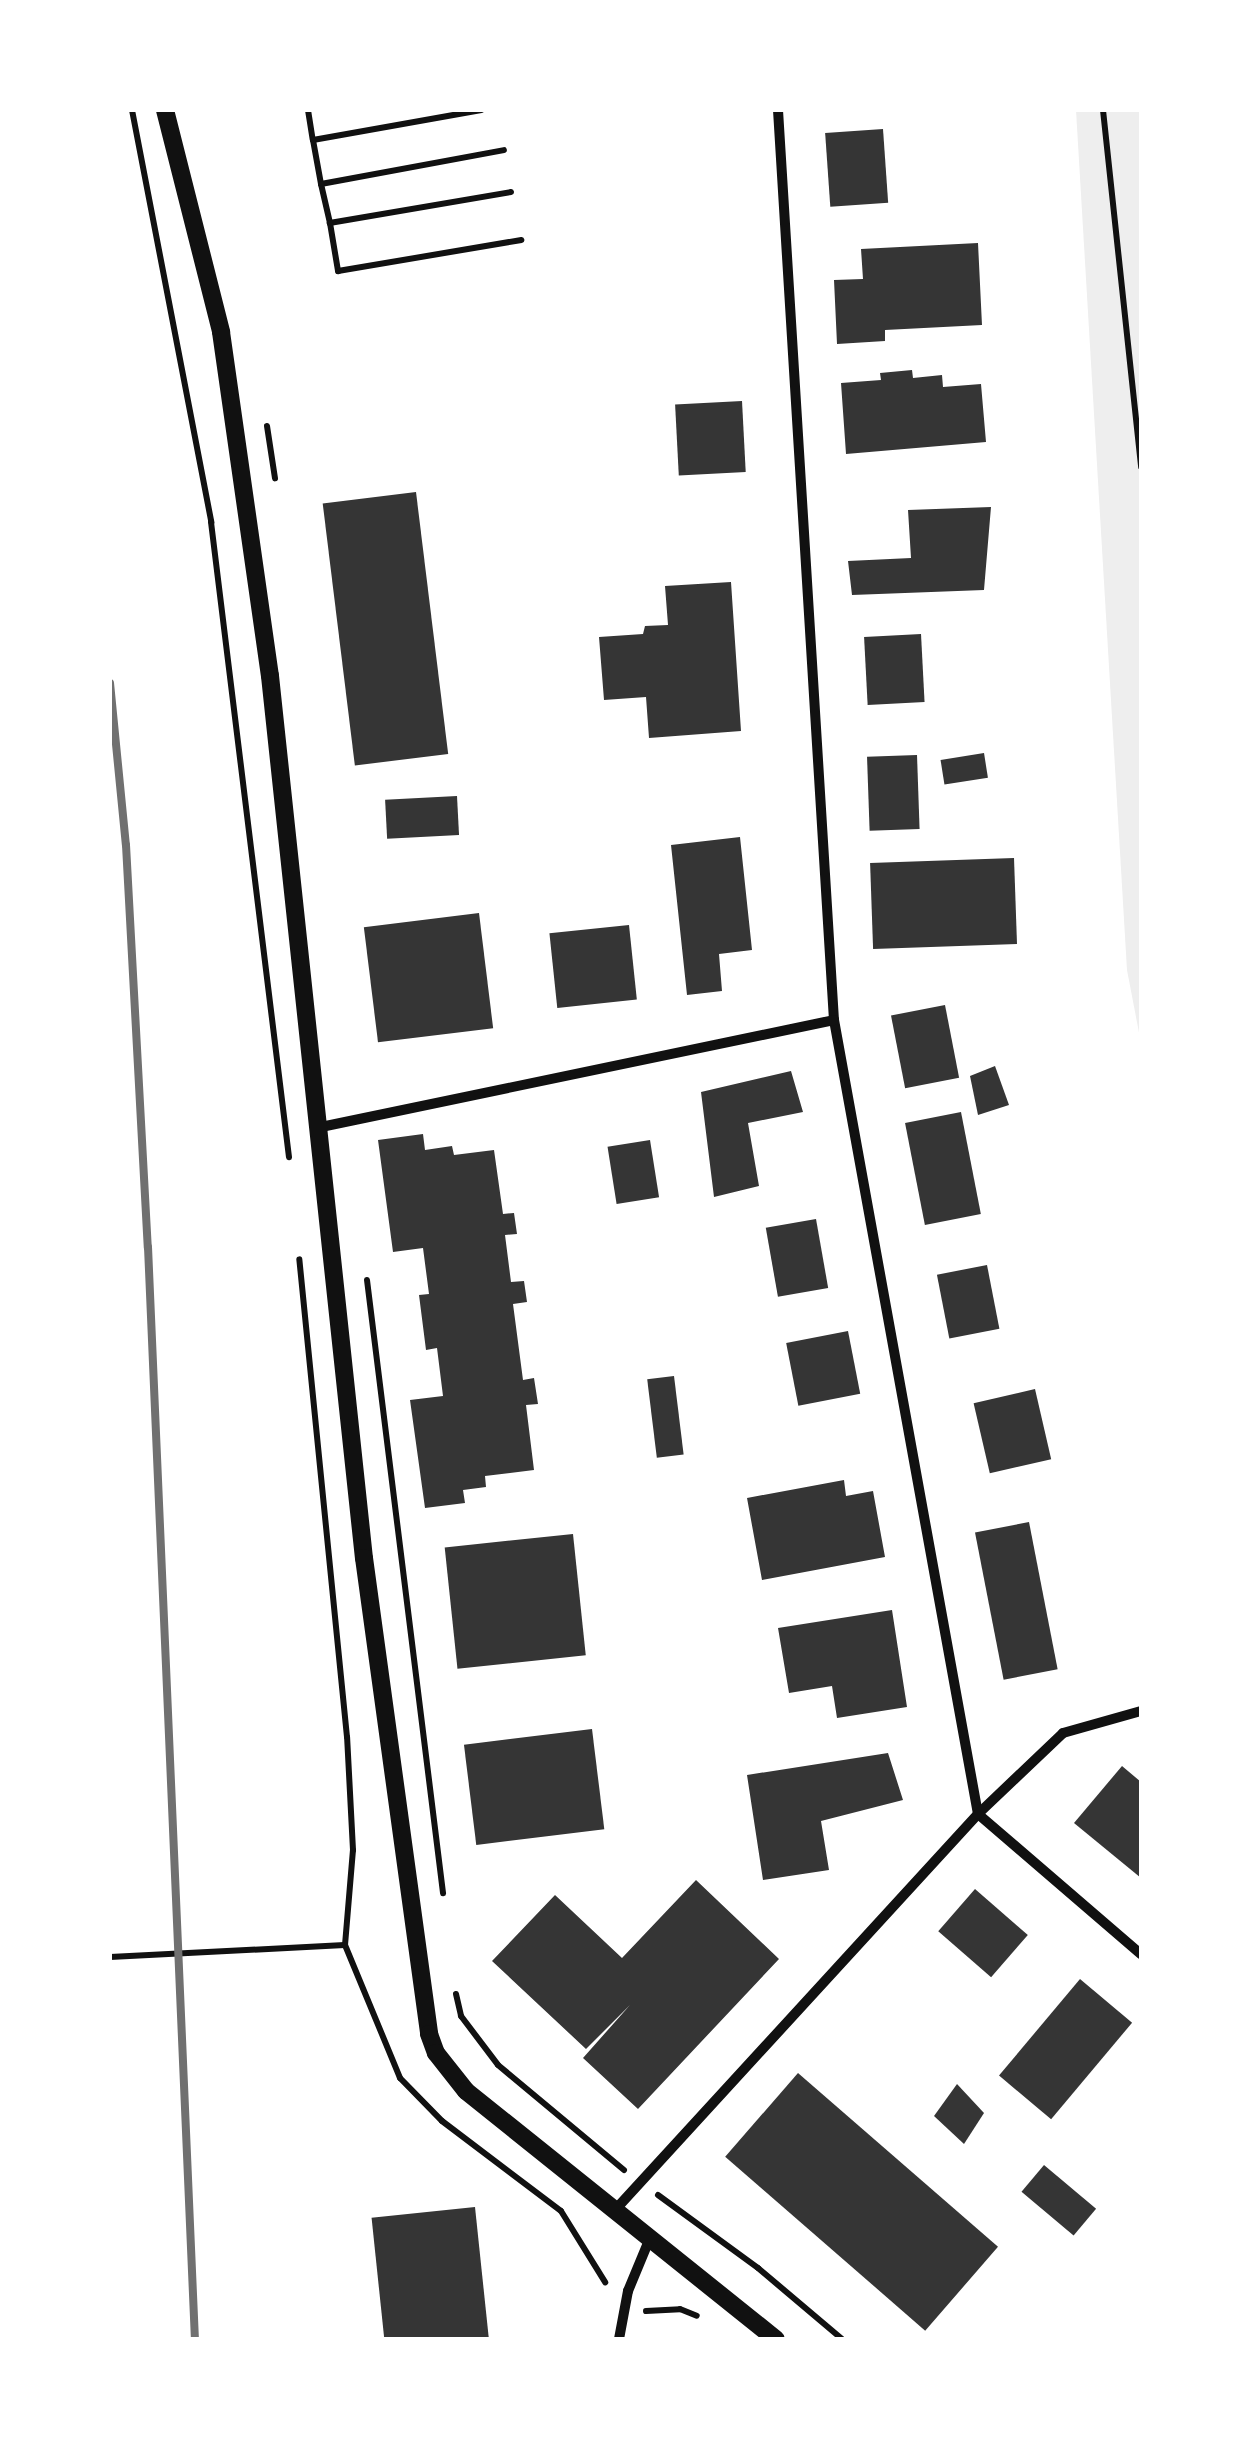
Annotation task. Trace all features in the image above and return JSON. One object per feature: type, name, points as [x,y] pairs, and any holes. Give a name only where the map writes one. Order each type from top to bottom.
[{"type":"street","points":[[165,110],[221,332],[270,676],[364,1558],[428,2034],[436,2053],[466,2090],[776,2339]]},
{"type":"street","points":[[778,110],[834,1020],[978,1814],[1141,1954]]},
{"type":"street","points":[[320,1126],[834,1020]]},
{"type":"street","points":[[615,2210],[978,1814],[1064,1733],[1141,1711]]},
{"type":"street","points":[[619,2339],[623,2311],[651,2237]]},
{"type":"path","points":[[132,110],[212,522],[290,1166]]},
{"type":"path","points":[[308,110],[338,270],[520,240]]},
{"type":"path","points":[[314,140],[481,110]]},
{"type":"path","points":[[1103,110],[1141,466]]},
{"type":"path","points":[[322,184],[504,150]]},
{"type":"path","points":[[330,223],[512,192]]},
{"type":"path","points":[[110,1957],[344,1945],[353,1850],[347,1736],[298,1244]]},
{"type":"path","points":[[422,1727],[443,1895]]},
{"type":"path","points":[[454,1988],[461,2016],[498,2065],[640,2184],[758,2268],[842,2339]]},
{"type":"path","points":[[623,2311],[680,2309],[707,2319]]},
{"type":"shaded area","points":[[1076,110],[1141,110],[1141,1043],[1127,970]]},
{"type":"building","points":[[883,129],[888,203],[830,207],[825,133]]},
{"type":"building","points":[[978,243],[982,325],[885,330],[885,341],[837,344],[834,280],[863,279],[861,249]]},
{"type":"building","points":[[912,370],[913,378],[942,375],[943,387],[981,384],[986,442],[846,454],[841,383],[881,380],[880,373]]},
{"type":"building","points":[[742,401],[746,472],[679,475],[675,405]]},
{"type":"building","points":[[416,492],[448,754],[355,765],[323,503]]},
{"type":"building","points":[[991,507],[984,590],[852,595],[848,561],[911,558],[908,510]]},
{"type":"building","points":[[731,582],[741,731],[649,738],[646,697],[604,700],[599,637],[643,634],[645,626],[668,625],[665,586]]},
{"type":"building","points":[[921,634],[925,702],[868,705],[864,637]]},
{"type":"building","points":[[984,753],[988,778],[944,785],[941,760]]},
{"type":"building","points":[[917,755],[920,829],[870,831],[867,757]]},
{"type":"building","points":[[457,796],[459,835],[387,839],[385,800]]},
{"type":"building","points":[[740,837],[752,950],[719,954],[722,991],[687,995],[671,845]]},
{"type":"building","points":[[1014,858],[1017,944],[873,949],[870,863]]},
{"type":"building","points":[[479,913],[493,1028],[378,1042],[364,927]]},
{"type":"building","points":[[629,925],[637,1000],[557,1008],[549,933]]},
{"type":"building","points":[[945,1005],[959,1078],[905,1088],[891,1015]]},
{"type":"building","points":[[995,1066],[1009,1105],[978,1115],[970,1076]]},
{"type":"building","points":[[791,1071],[803,1112],[748,1123],[759,1186],[714,1197],[701,1092]]},
{"type":"building","points":[[961,1112],[981,1214],[925,1225],[905,1123]]},
{"type":"building","points":[[423,1134],[425,1150],[452,1146],[454,1155],[494,1150],[503,1214],[514,1213],[517,1234],[505,1235],[511,1282],[524,1281],[527,1302],[513,1304],[523,1380],[534,1378],[538,1404],[526,1405],[534,1470],[485,1476],[486,1487],[463,1490],[465,1503],[425,1508],[410,1400],[443,1396],[437,1348],[426,1350],[419,1295],[429,1294],[423,1248],[393,1252],[378,1140]]},
{"type":"building","points":[[650,1140],[659,1197],[617,1204],[608,1147]]},
{"type":"building","points":[[816,1219],[828,1288],[778,1297],[766,1228]]},
{"type":"building","points":[[987,1265],[999,1329],[949,1339],[937,1275]]},
{"type":"building","points":[[848,1331],[860,1394],[798,1406],[786,1343]]},
{"type":"building","points":[[674,1376],[684,1454],[657,1458],[647,1379]]},
{"type":"building","points":[[1035,1389],[1051,1459],[990,1473],[974,1403]]},
{"type":"building","points":[[844,1480],[846,1496],[873,1491],[885,1557],[762,1580],[747,1498]]},
{"type":"building","points":[[1029,1522],[1058,1669],[1004,1680],[975,1532]]},
{"type":"building","points":[[573,1534],[586,1655],[457,1669],[445,1547]]},
{"type":"building","points":[[892,1610],[907,1707],[837,1718],[832,1686],[789,1693],[778,1628]]},
{"type":"building","points":[[592,1729],[604,1829],[476,1845],[464,1745]]},
{"type":"building","points":[[888,1753],[903,1800],[821,1821],[829,1870],[763,1880],[747,1775]]},
{"type":"building","points":[[1122,1766],[1141,1782],[1141,1878],[1074,1823]]},
{"type":"building","points":[[696,1880],[779,1959],[638,2109],[583,2058],[630,2005],[586,2049],[492,1961],[555,1895],[622,1958]]},
{"type":"building","points":[[975,1889],[1028,1935],[991,1977],[938,1931]]},
{"type":"building","points":[[1080,1979],[1132,2023],[1051,2119],[999,2076]]},
{"type":"building","points":[[798,2073],[998,2247],[925,2331],[725,2157]]},
{"type":"building","points":[[957,2084],[984,2113],[964,2144],[934,2116]]},
{"type":"building","points":[[1044,2165],[1096,2209],[1074,2236],[1022,2192]]},
{"type":"building","points":[[475,2207],[489,2339],[384,2339],[372,2218]]},
{"type":"railway","points":[[110,683],[126,845],[148,1247],[195,2339]]}]
